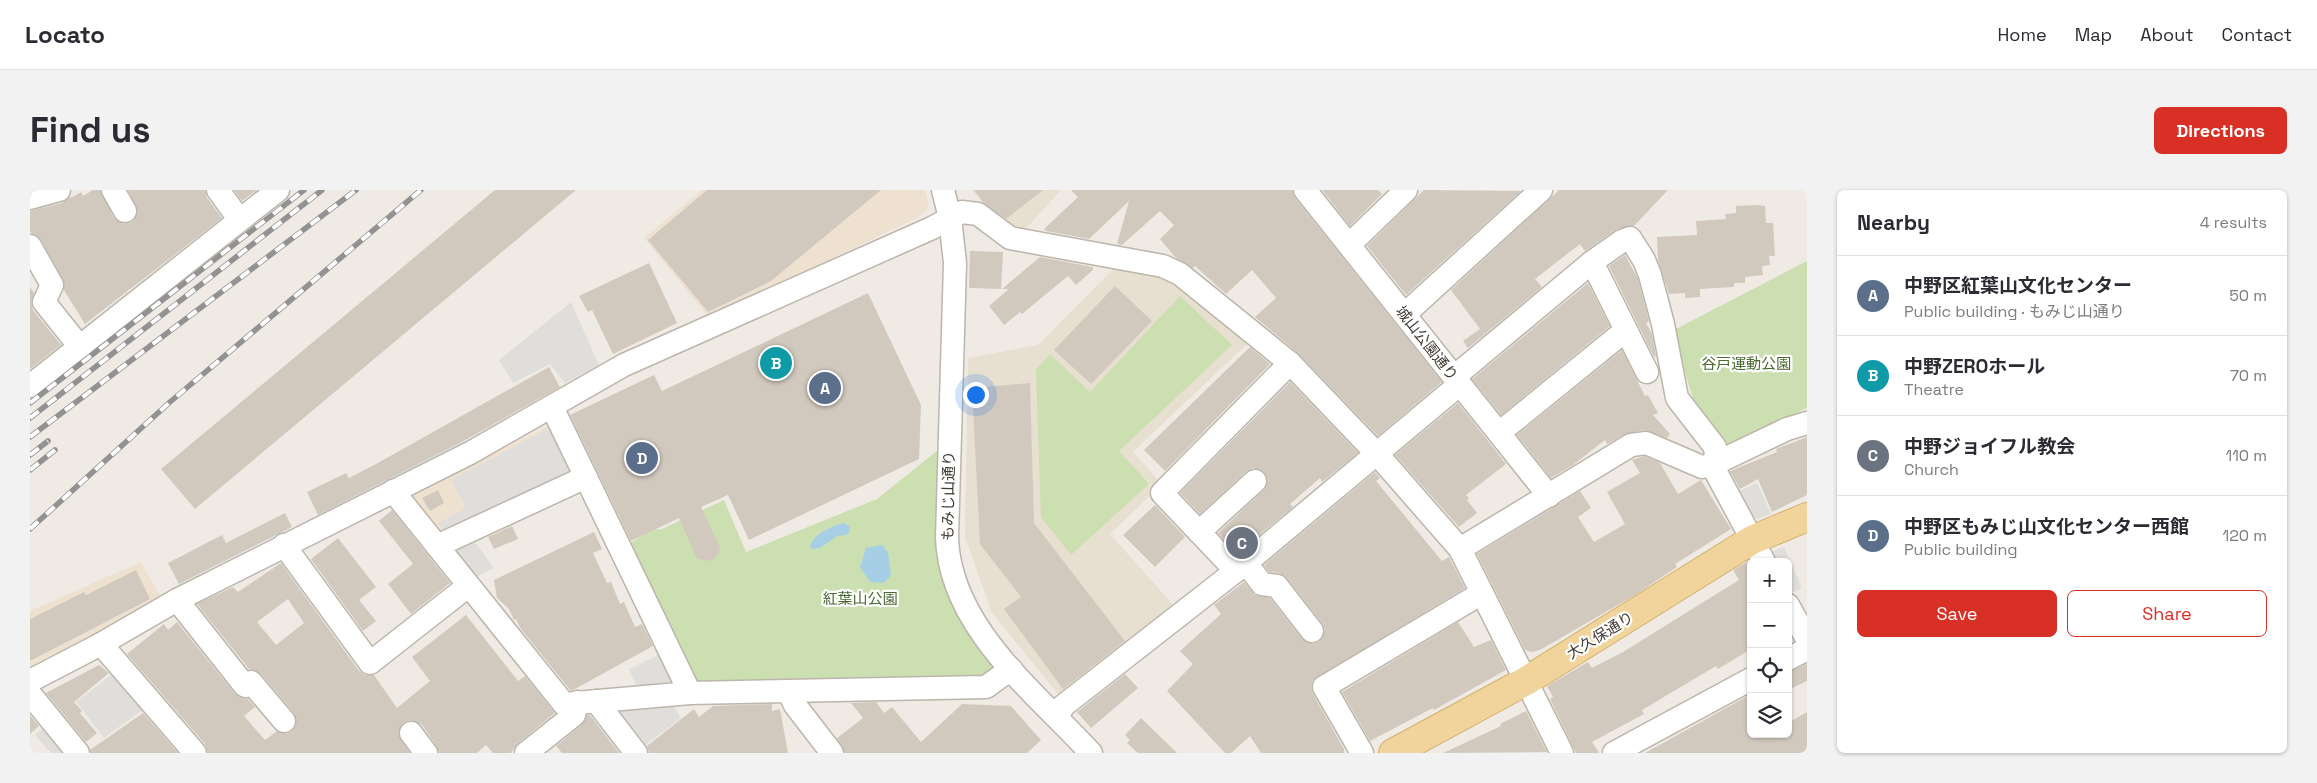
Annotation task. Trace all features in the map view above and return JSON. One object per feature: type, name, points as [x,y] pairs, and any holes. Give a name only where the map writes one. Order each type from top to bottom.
[{"type":"main road","name":"大久保通り","points":[[1393,753],[1758,551],[1807,517]]},
{"type":"street","points":[[30,198],[59,190]]},
{"type":"street","points":[[113,190],[125,211]]},
{"type":"street","points":[[218,190],[239,219]]},
{"type":"street","points":[[30,386],[278,190]]},
{"type":"street","name":"城山公園通り","points":[[1305,190],[1549,496]]},
{"type":"street","points":[[1348,245],[1406,190]]},
{"type":"street","points":[[1405,314],[1541,190]]},
{"type":"street","name":"もみじ山通り","points":[[949,192],[955,263],[947,538],[949,562],[964,604],[975,624],[1011,670],[1091,753]]},
{"type":"street","points":[[30,681],[101,644],[177,600],[286,549],[393,491],[470,453],[552,408],[624,365],[932,228],[962,212],[978,214],[1010,238],[1163,266],[1180,274],[1290,363],[1377,454],[1460,549],[1562,753]]},
{"type":"street","points":[[1058,717],[1063,706],[1241,567],[1377,454],[1592,262],[1622,241],[1630,238],[1644,260],[1663,324],[1677,398],[1715,446],[1716,456],[1712,465]]},
{"type":"street","points":[[30,246],[52,285],[44,302],[80,347]]},
{"type":"street","points":[[1592,262],[1647,372]]},
{"type":"street","points":[[1499,433],[1626,330]]},
{"type":"street","points":[[1290,363],[1162,493],[1199,532],[1262,584],[1277,586],[1312,630]]},
{"type":"street","points":[[552,408],[690,693]]},
{"type":"street","points":[[1460,549],[1631,445],[1646,443],[1702,467],[1712,465],[1787,430],[1807,423]]},
{"type":"street","points":[[1712,465],[1758,551]]},
{"type":"street","points":[[437,546],[586,477]]},
{"type":"street","points":[[1199,532],[1255,480]]},
{"type":"street","points":[[393,491],[564,704],[690,693],[986,687],[1011,670]]},
{"type":"street","points":[[286,549],[370,663],[468,586]]},
{"type":"street","points":[[1362,753],[1324,687],[1482,593]]},
{"type":"street","points":[[177,600],[245,686],[251,682],[284,721]]},
{"type":"street","points":[[1792,612],[1807,639]]},
{"type":"street","points":[[101,644],[194,753]]},
{"type":"street","points":[[1792,657],[1807,649]]},
{"type":"street","points":[[1614,753],[1747,681]]},
{"type":"street","points":[[788,691],[832,753]]},
{"type":"street","points":[[30,694],[78,753]]},
{"type":"street","points":[[526,753],[574,715],[586,702]]},
{"type":"street","points":[[586,702],[636,753]]},
{"type":"street","points":[[411,733],[426,753]]},
{"type":"shaded area","points":[[702,190],[925,190],[929,206],[926,211],[915,219],[708,317],[644,238]]},
{"type":"shaded area","points":[[972,190],[1061,190],[1023,232],[1000,225]]},
{"type":"shaded area","points":[[1115,267],[1178,280],[1247,344],[1133,452],[1162,484],[1110,534],[1176,608],[1063,700],[992,613],[965,537],[968,358],[1038,345]]},
{"type":"shaded area","points":[[571,302],[599,365],[565,383],[550,364],[513,383],[499,360]]},
{"type":"shaded area","points":[[546,427],[553,429],[575,473],[441,540],[409,497]]},
{"type":"shaded area","points":[[546,430],[550,431],[572,472],[447,535],[438,523],[466,508],[451,480]]},
{"type":"shaded area","points":[[1757,483],[1771,514],[1757,519],[1749,517],[1738,492]]},
{"type":"shaded area","points":[[473,539],[494,568],[472,579],[450,551]]},
{"type":"shaded area","points":[[1784,547],[1789,558],[1771,558],[1771,552]]},
{"type":"shaded area","points":[[141,562],[162,599],[30,669],[30,611]]},
{"type":"shaded area","points":[[1792,565],[1802,588],[1792,592]]},
{"type":"shaded area","points":[[663,653],[681,690],[639,692],[629,669]]},
{"type":"shaded area","points":[[116,671],[147,707],[104,738],[76,702]]},
{"type":"shaded area","points":[[669,698],[681,718],[640,749],[611,704]]},
{"type":"shaded area","points":[[48,724],[72,753],[51,753],[35,735]]},
{"type":"green space","name":"谷戸運動公園","points":[[1807,261],[1807,408],[1728,444],[1697,411],[1672,331]]},
{"type":"green space","points":[[1180,296],[1232,345],[1119,451],[1149,484],[1071,555],[1041,517],[1036,370],[1050,354],[1090,392]]},
{"type":"green space","name":"紅葉山公園","points":[[938,450],[938,552],[943,575],[998,666],[991,683],[698,686],[629,544],[651,530],[662,529],[724,500],[746,552],[877,499]]},
{"type":"water","points":[[844,523],[849,526],[850,532],[846,535],[837,536],[820,548],[812,549],[810,546],[816,537],[829,528]]},
{"type":"water","points":[[882,545],[888,552],[891,575],[884,583],[870,582],[860,567],[866,548]]},
{"type":"building","points":[[93,190],[100,190],[114,218],[124,224],[132,222],[138,212],[128,190],[205,190],[207,198],[222,218],[85,324],[64,290],[63,279],[41,240],[30,232],[30,211],[62,203],[70,196],[71,198],[81,192],[83,196]]},
{"type":"building","points":[[234,190],[257,190],[242,201]]},
{"type":"building","points":[[495,190],[576,190],[195,509],[161,469]]},
{"type":"building","points":[[707,190],[881,190],[771,281],[708,312],[648,240]]},
{"type":"building","points":[[974,190],[1043,190],[1006,219],[984,203]]},
{"type":"building","points":[[1071,190],[1292,190],[1295,198],[1442,382],[1378,436],[1299,354],[1255,317],[1276,298],[1252,270],[1226,294],[1195,266],[1193,268],[1176,258],[1160,239],[1174,225],[1160,211],[1122,245],[1117,244],[1129,201],[1089,239],[1046,231],[1044,229],[1078,197]]},
{"type":"building","points":[[1322,190],[1378,190],[1382,194],[1350,226]]},
{"type":"building","points":[[1424,190],[1521,191],[1406,295],[1367,246]]},
{"type":"building","points":[[1559,190],[1668,190],[1634,226],[1617,229],[1585,251],[1580,244],[1535,279],[1542,287],[1468,348],[1463,341],[1480,329],[1451,290]]},
{"type":"building","points":[[1736,206],[1765,206],[1766,223],[1773,223],[1775,256],[1769,256],[1770,265],[1762,266],[1763,275],[1745,277],[1745,283],[1734,283],[1734,287],[1700,289],[1700,297],[1685,298],[1685,293],[1669,294],[1658,260],[1657,237],[1697,235],[1696,221],[1726,219],[1725,214],[1736,213]]},
{"type":"building","points":[[970,251],[1003,252],[1001,289],[969,288]]},
{"type":"building","points":[[1625,255],[1638,279],[1649,321],[1646,323],[1652,334],[1656,356],[1654,357],[1609,266]]},
{"type":"building","points":[[1040,257],[1093,267],[1093,270],[1076,285],[1068,276],[1022,314],[1020,312],[1004,325],[989,306],[1009,289],[1002,289]]},
{"type":"building","points":[[649,263],[677,323],[613,354],[592,310],[588,312],[579,296]]},
{"type":"building","points":[[1588,283],[1610,326],[1501,415],[1472,379]]},
{"type":"building","points":[[1115,286],[1152,321],[1091,384],[1054,350]]},
{"type":"building","points":[[30,287],[34,293],[31,303],[33,310],[61,345],[30,369]]},
{"type":"building","points":[[868,293],[921,405],[919,459],[749,540],[728,495],[701,507],[721,549],[713,561],[697,559],[679,518],[631,541],[570,415],[654,375],[662,391]]},
{"type":"building","points":[[1250,347],[1270,364],[1165,471],[1144,450]]},
{"type":"building","points":[[1622,350],[1645,396],[1648,395],[1658,413],[1653,415],[1670,434],[1667,438],[1644,430],[1625,434],[1607,444],[1605,440],[1573,465],[1551,478],[1517,435]]},
{"type":"building","points":[[549,367],[560,387],[460,443],[318,515],[307,492],[346,473],[349,478]]},
{"type":"building","points":[[1290,382],[1358,453],[1322,482],[1320,478],[1290,504],[1293,507],[1237,553],[1218,533],[1264,490],[1268,479],[1264,472],[1253,468],[1247,471],[1200,514],[1180,493]]},
{"type":"building","points":[[1030,383],[1034,523],[1125,641],[1063,689],[1004,609],[1021,597],[980,544],[972,388]]},
{"type":"building","points":[[1458,403],[1506,464],[1466,495],[1469,498],[1467,500],[1477,513],[1459,527],[1395,455]]},
{"type":"building","points":[[1807,437],[1807,495],[1772,512],[1758,479],[1740,489],[1730,471],[1777,452],[1776,449]]},
{"type":"building","points":[[1644,456],[1660,463],[1678,494],[1701,480],[1731,529],[1675,564],[1677,567],[1635,595],[1540,650],[1532,652],[1525,650],[1477,554],[1580,491],[1591,508],[1578,517],[1594,542],[1625,524],[1607,492],[1640,473],[1632,460]]},
{"type":"building","points":[[1375,472],[1380,478],[1376,481],[1442,561],[1449,557],[1465,588],[1313,680],[1311,687],[1313,694],[1344,749],[1344,753],[1261,753],[1250,736],[1231,753],[1225,753],[1167,691],[1193,664],[1180,651],[1221,614],[1214,605],[1244,582],[1255,595],[1270,598],[1302,639],[1313,644],[1320,641],[1325,630],[1322,623],[1287,578],[1279,573],[1269,572],[1264,565]]},
{"type":"building","points":[[438,490],[444,503],[430,511],[422,498]]},
{"type":"building","points":[[1155,505],[1185,537],[1155,567],[1123,535]]},
{"type":"building","points":[[392,510],[450,583],[411,614],[388,584],[413,564],[379,521]]},
{"type":"building","points":[[285,513],[292,527],[179,584],[168,563],[222,535],[226,543]]},
{"type":"building","points":[[512,526],[518,539],[494,549],[488,537]]},
{"type":"building","points":[[594,532],[602,549],[593,553],[607,583],[611,582],[620,604],[624,602],[635,627],[642,624],[653,646],[570,690],[521,629],[516,619],[514,620],[509,609],[497,598],[494,580]]},
{"type":"building","points":[[338,538],[376,587],[359,600],[376,621],[363,631],[311,559]]},
{"type":"building","points":[[1747,562],[1747,651],[1718,669],[1716,666],[1642,710],[1644,714],[1592,742],[1599,753],[1576,753],[1550,699],[1553,697],[1547,686],[1588,662],[1592,668],[1623,652],[1739,580],[1733,570]]},
{"type":"building","points":[[281,563],[359,671],[365,675],[374,675],[397,708],[430,681],[412,657],[466,615],[518,681],[525,676],[555,713],[518,743],[511,753],[493,753],[486,745],[477,753],[439,753],[436,745],[422,725],[410,720],[403,723],[398,734],[410,753],[208,753],[205,744],[127,654],[164,624],[168,630],[177,622],[235,694],[240,698],[248,699],[255,707],[244,716],[265,740],[277,731],[286,734],[292,731],[296,725],[294,713],[261,674],[249,669],[197,604],[233,587],[238,592]],"holes":[[[288,599],[304,623],[276,645],[257,622]]]},
{"type":"building","points":[[136,570],[150,599],[30,661],[30,619],[84,592],[86,595]]},
{"type":"building","points":[[1458,622],[1474,647],[1491,640],[1506,670],[1434,710],[1433,708],[1370,741],[1342,692]]},
{"type":"building","points":[[1807,664],[1807,681],[1792,688],[1792,670]]},
{"type":"building","points":[[99,665],[109,673],[74,702],[82,711],[80,713],[97,733],[86,742],[46,693]]},
{"type":"building","points":[[1125,674],[1138,688],[1091,728],[1077,712]]},
{"type":"building","points":[[1747,696],[1747,738],[1792,738],[1792,721],[1807,712],[1807,753],[1645,753]]},
{"type":"building","points":[[876,702],[884,713],[892,707],[921,742],[962,704],[1011,706],[1041,740],[1027,753],[845,753],[837,738],[863,718],[851,703]]},
{"type":"building","points":[[772,704],[772,711],[780,709],[788,753],[649,753],[647,746],[694,709],[699,717],[713,706]]},
{"type":"building","points":[[1526,711],[1547,752],[1443,753],[1501,726],[1500,724]]},
{"type":"building","points":[[143,713],[178,753],[91,753],[90,750]]},
{"type":"building","points":[[30,715],[39,726],[30,734]]},
{"type":"building","points":[[587,715],[590,715],[619,753],[562,753],[556,746],[582,725]]},
{"type":"building","points":[[1141,718],[1177,753],[1138,753],[1127,743],[1130,740],[1125,735]]},
{"type":"railway","points":[[30,403],[304,190]]},
{"type":"railway","points":[[30,418],[322,190]]},
{"type":"railway","points":[[30,437],[356,190]]},
{"type":"railway","points":[[30,529],[170,402],[421,190]]},
{"type":"railway","points":[[30,455],[48,441]]},
{"type":"railway","points":[[30,470],[55,450]]},
{"type":"place","name":"中野ZEROホール","points":[[776,363]]},
{"type":"place","name":"中野区紅葉山文化センター","points":[[825,388]]},
{"type":"place","name":"中野区もみじ山文化センター西館","points":[[642,458]]},
{"type":"place","name":"中野ジョイフル教会","points":[[1242,543]]}]
